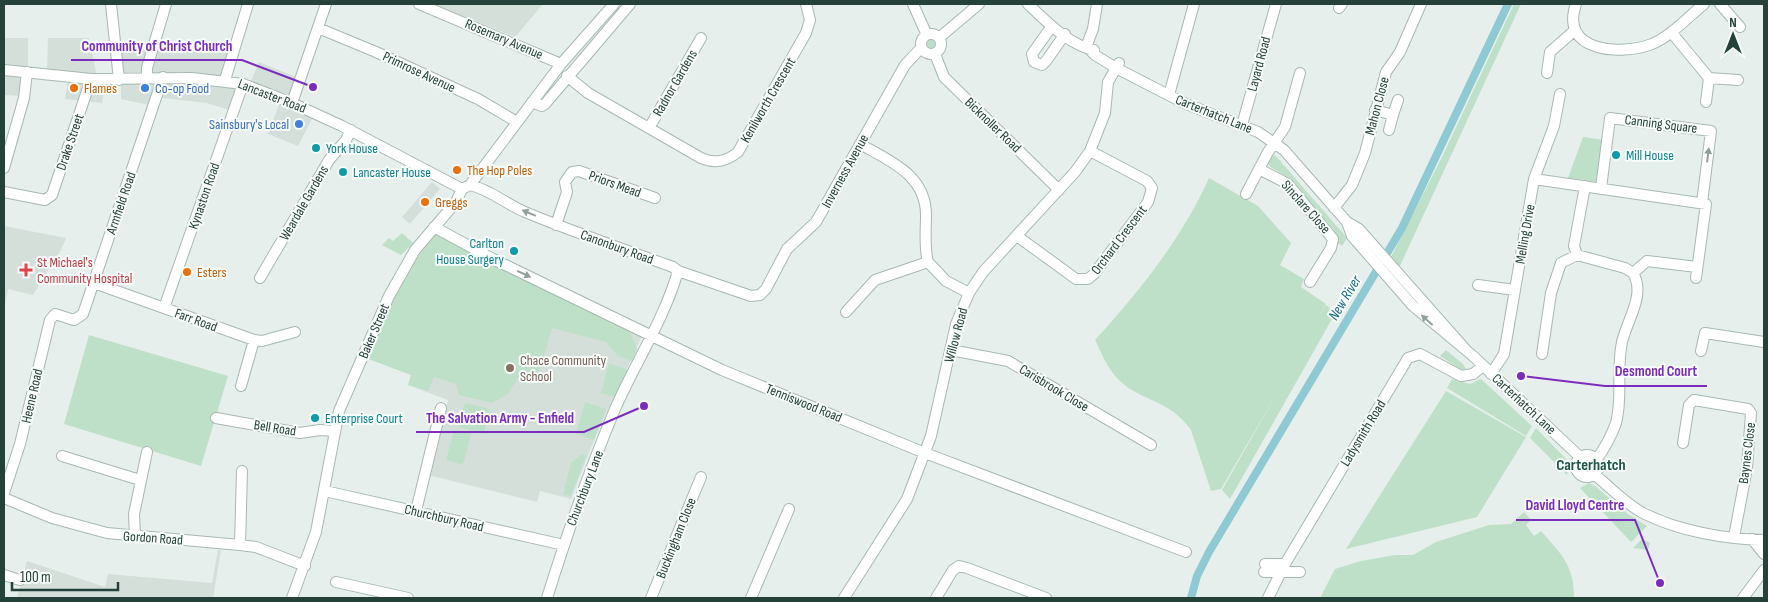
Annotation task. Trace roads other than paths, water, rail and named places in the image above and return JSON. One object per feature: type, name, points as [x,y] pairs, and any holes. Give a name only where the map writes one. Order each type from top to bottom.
[{"type":"street","points":[[111,4],[119,80]]},
{"type":"street","points":[[147,78],[147,68],[166,4]]},
{"type":"street","points":[[225,80],[248,4]]},
{"type":"street","points":[[292,102],[326,4]]},
{"type":"street","name":"Rosemary Avenue","points":[[419,4],[561,64]]},
{"type":"street","name":"Baker Street","points":[[292,598],[316,532],[339,411],[389,296],[415,250],[456,202],[561,64],[614,4]]},
{"type":"street","points":[[532,102],[542,106],[630,4]]},
{"type":"street","name":"Kenilworth Crescent","points":[[567,76],[588,93],[710,162],[730,159],[738,152],[806,33],[810,20],[806,4]]},
{"type":"street","points":[[913,4],[926,33],[940,37]]},
{"type":"street","points":[[940,37],[979,4]]},
{"type":"street","name":"Carterhatch Lane","points":[[1028,4],[1052,26],[1088,48],[1097,50],[1118,66],[1137,77],[1204,112],[1242,125],[1284,150],[1347,222],[1359,229],[1374,254],[1388,270],[1437,316],[1466,350],[1581,458],[1577,467],[1580,473],[1588,477],[1594,474],[1642,512],[1696,530],[1764,540]]},
{"type":"street","points":[[1088,48],[1094,29],[1097,4]]},
{"type":"street","points":[[1169,95],[1194,4]]},
{"type":"street","name":"Layard Road","points":[[1242,125],[1276,4]]},
{"type":"street","name":"Mahon Close","points":[[1334,208],[1352,185],[1365,153],[1386,72],[1400,52],[1406,27],[1421,4]]},
{"type":"street","points":[[1576,4],[1572,14],[1575,30],[1580,38],[1592,46],[1606,49],[1630,49],[1652,43],[1671,32],[1704,4]]},
{"type":"street","points":[[1720,4],[1740,28]]},
{"type":"street","points":[[1052,26],[1032,54],[1034,62],[1042,65],[1046,62],[1065,34]]},
{"type":"street","name":"Primrose Avenue","points":[[318,28],[478,99],[517,122]]},
{"type":"street","points":[[1547,72],[1550,52],[1575,30]]},
{"type":"street","points":[[1671,32],[1709,78],[1738,80]]},
{"type":"street","name":"Inverness Avenue","points":[[766,289],[787,249],[816,222],[905,65],[921,48],[926,33]]},
{"type":"street","points":[[921,48],[934,54],[941,43],[940,37]]},
{"type":"street","name":"Radnor Gardens","points":[[650,128],[701,38]]},
{"type":"street","name":"Bicknoller Road","points":[[934,54],[944,76],[1060,190]]},
{"type":"street","name":"Willow Road","points":[[844,598],[907,499],[926,453],[961,309],[969,293],[983,272],[1060,190],[1090,150],[1105,113],[1108,82],[1118,66]]},
{"type":"street","name":"Lancaster Road","points":[[4,70],[90,79],[119,80],[163,77],[225,80],[243,84],[292,102],[466,187]]},
{"type":"street","points":[[4,168],[24,98],[27,72]]},
{"type":"street","points":[[1246,194],[1285,127],[1300,72]]},
{"type":"street","name":"Armfield Road","points":[[70,319],[79,318],[83,314],[163,77]]},
{"type":"street","points":[[1706,102],[1709,78]]},
{"type":"street","name":"Drake Street","points":[[4,192],[45,200],[52,195],[90,79]]},
{"type":"street","name":"Kynaston Road","points":[[164,308],[243,84]]},
{"type":"street","name":"Melling Drive","points":[[1491,374],[1504,354],[1534,179],[1554,126],[1560,94]]},
{"type":"street","points":[[1389,130],[1398,100]]},
{"type":"street","points":[[1375,110],[1394,115]]},
{"type":"street","name":"Canning Square","points":[[1601,188],[1610,118],[1711,131],[1702,203],[1706,204],[1697,267]]},
{"type":"street","name":"Weardale Gardens","points":[[260,278],[329,160],[352,130]]},
{"type":"street","points":[[860,144],[899,166],[912,176],[920,187],[926,206],[928,262],[946,281],[969,293]]},
{"type":"street","name":"Orchard Crescent","points":[[1016,236],[1076,279],[1088,279],[1094,274],[1148,202],[1152,188],[1148,181],[1090,150]]},
{"type":"street","name":"Sinclare Close","points":[[1259,169],[1288,184],[1333,238],[1331,248],[1310,282]]},
{"type":"street","name":"Priors Mead","points":[[556,224],[567,192],[565,182],[572,172],[579,171],[656,198]]},
{"type":"street","points":[[1534,179],[1702,203]]},
{"type":"street","points":[[1577,255],[1574,246],[1585,186]]},
{"type":"street","name":"Canonbury Road","points":[[466,187],[482,188],[510,206],[751,296],[760,295],[766,289]]},
{"type":"street","name":"Tenniswood Road","points":[[434,226],[493,259],[722,370],[926,453],[1186,552]]},
{"type":"street","points":[[1542,354],[1552,293],[1561,263],[1577,255],[1625,268],[1633,273],[1638,290],[1621,344],[1620,400],[1616,420],[1607,444],[1596,460]]},
{"type":"street","points":[[1633,273],[1647,261],[1697,267],[1696,278]]},
{"type":"street","points":[[846,312],[876,280],[928,262]]},
{"type":"street","name":"Churchbury Lane","points":[[546,598],[612,418],[651,335],[675,269]]},
{"type":"street","name":"Farr Road","points":[[94,283],[254,340]]},
{"type":"street","points":[[1478,285],[1515,290]]},
{"type":"street","name":"Heene Road","points":[[4,493],[20,444],[50,320],[54,314],[60,314],[70,319]]},
{"type":"street","points":[[241,386],[254,340],[262,341],[295,332]]},
{"type":"street","points":[[1701,351],[1705,333],[1764,342]]},
{"type":"street","name":"Carisbrook Close","points":[[951,350],[1008,361],[1151,445]]},
{"type":"street","name":"Ladysmith Road","points":[[1281,572],[1265,568],[1285,564],[1408,358],[1420,354],[1461,376],[1473,374],[1483,366]]},
{"type":"street","name":"Baynes Close","points":[[1684,442],[1691,402],[1694,400],[1748,410],[1751,413],[1747,468],[1734,537]]},
{"type":"street","points":[[416,511],[441,408]]},
{"type":"street","name":"Bell Road","points":[[216,418],[300,433],[320,430],[334,431]]},
{"type":"street","points":[[135,537],[134,514],[147,452]]},
{"type":"street","points":[[62,456],[140,480]]},
{"type":"street","points":[[1581,458],[1588,456],[1596,460],[1598,466],[1594,474]]},
{"type":"street","points":[[240,544],[242,471]]},
{"type":"street","name":"Buckingham Close","points":[[651,598],[701,477]]},
{"type":"street","name":"Churchbury Road","points":[[325,491],[564,545]]},
{"type":"street","name":"Gordon Road","points":[[4,498],[78,526],[135,537],[240,544],[305,566]]},
{"type":"street","points":[[750,598],[789,509]]},
{"type":"street","points":[[1752,539],[1764,554]]},
{"type":"street","points":[[936,598],[953,570],[959,566],[1046,598]]},
{"type":"street","points":[[1743,598],[1764,570]]},
{"type":"street","points":[[1268,598],[1281,572],[1300,572]]},
{"type":"street","points":[[4,575],[20,580]]},
{"type":"street","points":[[336,582],[384,596],[408,598]]},
{"type":"waterway","name":"New River","points":[[1191,598],[1197,576],[1209,552],[1402,228],[1508,4]]},
{"type":"place","name":"Community of Christ Church","points":[[313,87]]},
{"type":"place","name":"Flames","points":[[74,88]]},
{"type":"place","name":"Co-op Food","points":[[145,88]]},
{"type":"place","name":"Sainsbury's Local","points":[[299,124]]},
{"type":"place","name":"York House","points":[[316,148]]},
{"type":"place","name":"Mill House","points":[[1616,155]]},
{"type":"place","name":"The Hop Poles","points":[[457,170]]},
{"type":"place","name":"Lancaster House","points":[[343,172]]},
{"type":"place","name":"Greggs","points":[[425,202]]},
{"type":"place","name":"Carlton House Surgery","points":[[514,251]]},
{"type":"place","name":"St Michael's Community Hospital","points":[[26,270]]},
{"type":"place","name":"Esters","points":[[187,272]]},
{"type":"place","name":"Chace Community School","points":[[510,368]]},
{"type":"place","name":"Desmond Court","points":[[1521,376]]},
{"type":"place","name":"The Salvation Army - Enfield","points":[[644,406]]},
{"type":"place","name":"Enterprise Court","points":[[315,418]]},
{"type":"place","name":"David Lloyd Centre","points":[[1660,583]]},
{"type":"district","name":"Carterhatch","points":[[1591,465]]}]
